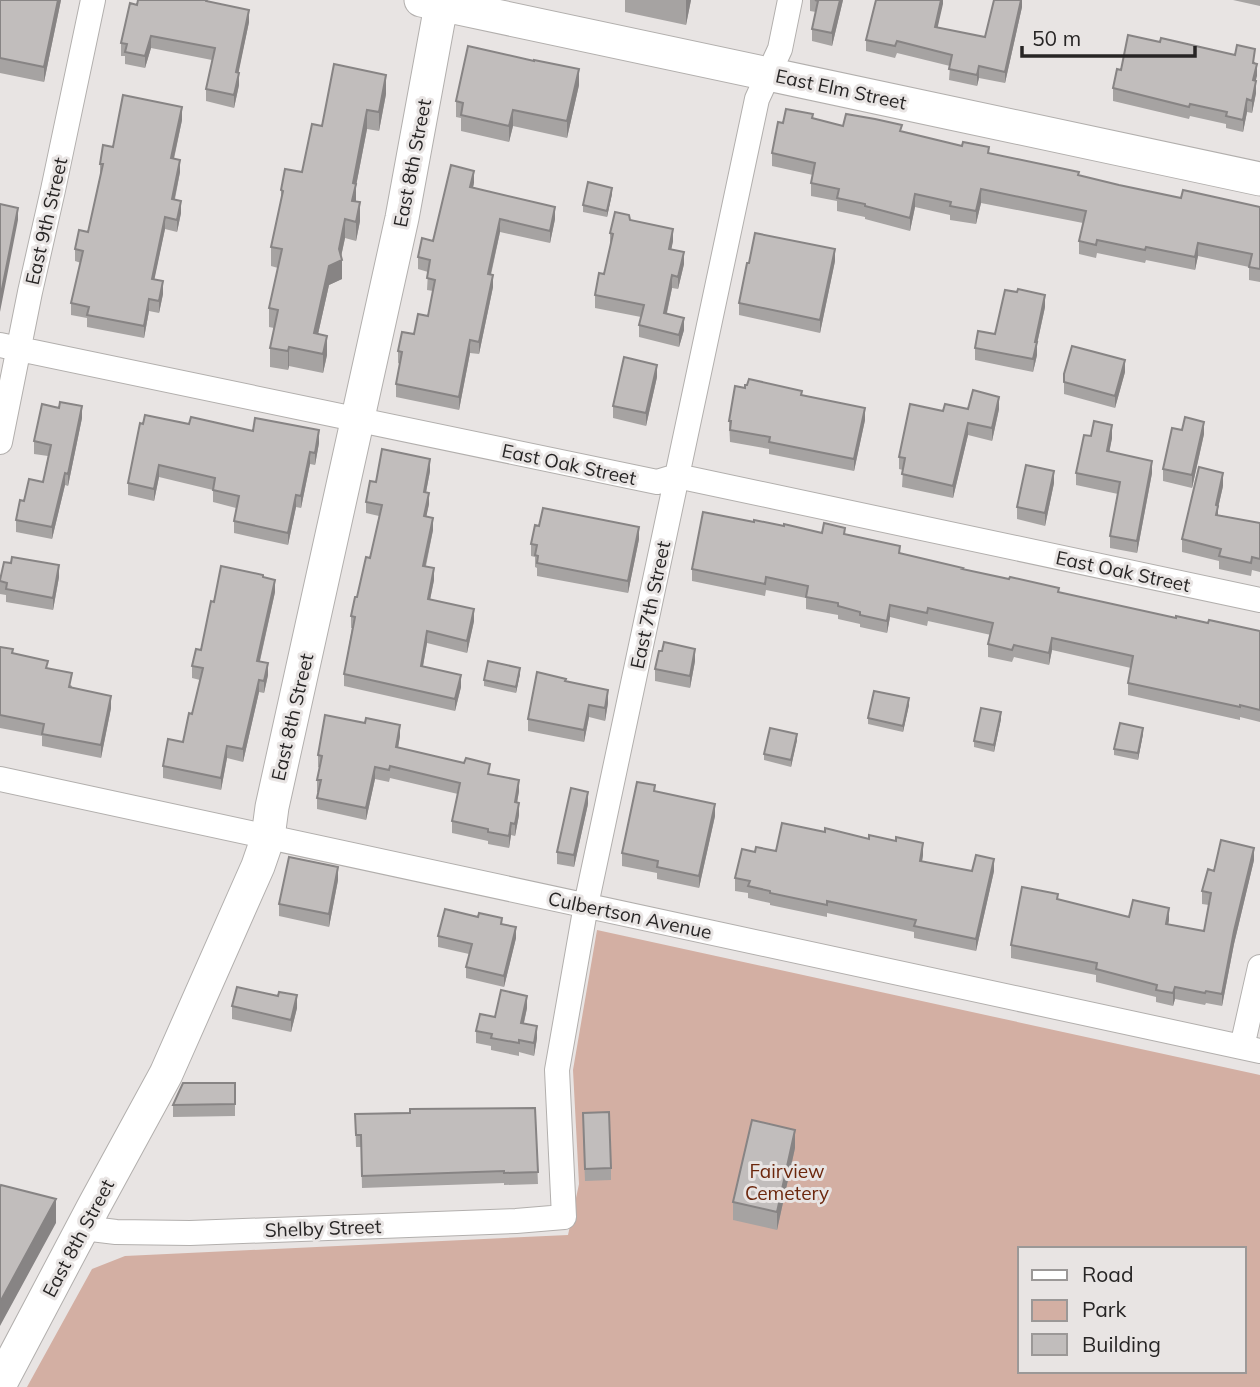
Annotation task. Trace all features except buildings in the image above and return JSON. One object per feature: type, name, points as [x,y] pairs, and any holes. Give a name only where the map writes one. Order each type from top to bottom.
[{"type":"street","name":"East 9th Street","points":[[0,442],[10,347],[30,292],[93,0]]},
{"type":"street","name":"East 7th Street","points":[[564,1217],[557,1070],[586,905],[757,99],[774,61],[790,0]]},
{"type":"street","name":"East Elm Street","points":[[435,1],[774,61],[1260,179]]},
{"type":"street","name":"East 8th Street","points":[[0,1384],[166,1074],[242,905],[268,837],[272,807],[402,218],[435,1]]},
{"type":"street","name":"East Oak Street","points":[[10,347],[657,482],[677,476],[1260,600]]},
{"type":"street","name":"Culbertson Avenue","points":[[0,779],[1251,1049]]},
{"type":"street","points":[[1251,1049],[1260,967]]},
{"type":"street","name":"Shelby Street","points":[[83,1228],[116,1232],[190,1233],[564,1217]]},
{"type":"green space","name":"Fairview Cemetery","points":[[597,930],[1260,1075],[1260,1387],[27,1387],[92,1269],[125,1256],[568,1235],[579,1184],[573,1070]]}]
